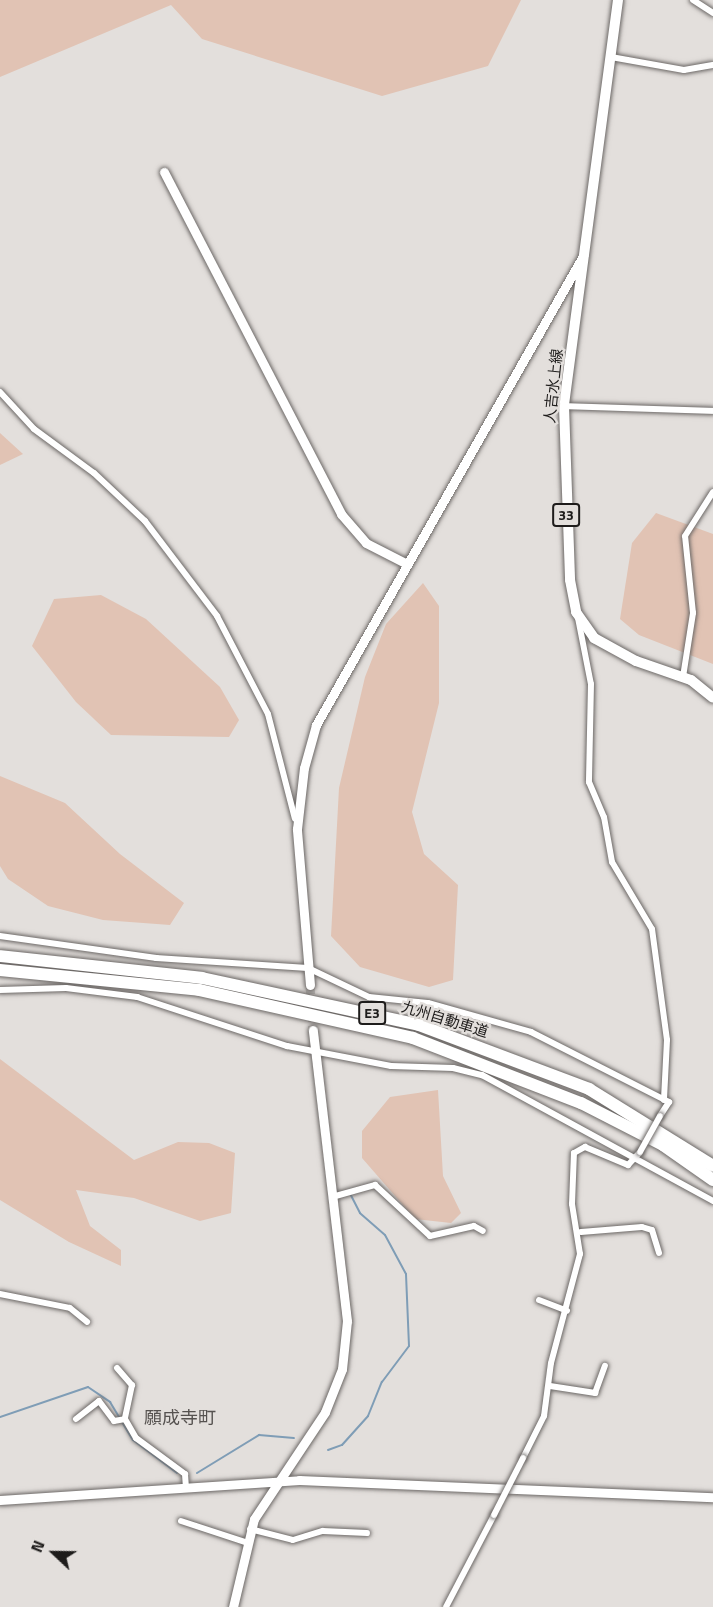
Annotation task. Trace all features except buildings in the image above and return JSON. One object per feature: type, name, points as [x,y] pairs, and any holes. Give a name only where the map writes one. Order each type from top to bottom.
[{"type":"highway","name":"九州自動車道","points":[[0,956],[202,978],[419,1025],[589,1089],[713,1166]]},
{"type":"highway","name":"九州自動車道","points":[[0,970],[199,990],[413,1038],[581,1103],[713,1180]]},
{"type":"main road","name":"人吉水上線","points":[[619,2],[564,406],[570,569],[576,612],[594,638],[636,661],[682,677],[713,698]]},
{"type":"street","points":[[693,0],[713,13]]},
{"type":"street","points":[[611,57],[684,70],[713,64]]},
{"type":"street","points":[[164,172],[341,514],[366,543],[405,564]]},
{"type":"street","points":[[297,829],[304,768],[316,726],[405,564],[585,254]]},
{"type":"street","points":[[0,392],[34,429],[94,473],[145,521],[217,616],[268,714],[297,829],[310,985]]},
{"type":"street","points":[[564,406],[713,411]]},
{"type":"street","points":[[682,677],[693,613],[685,536],[713,492]]},
{"type":"street","points":[[576,612],[591,684],[589,782],[604,817],[612,862],[652,929],[667,1040],[664,1100]]},
{"type":"street","points":[[0,936],[156,958],[308,968],[369,997],[428,1003],[531,1032],[664,1100],[670,1106],[660,1116],[639,1155],[628,1165],[585,1147],[576,1150],[572,1204],[581,1232],[567,1311],[544,1416],[446,1607]]},
{"type":"street","points":[[0,990],[66,987],[136,998],[315,1051],[391,1066],[444,1067],[482,1075],[639,1155],[713,1201]]},
{"type":"street","points":[[233,1607],[245,1542],[250,1529],[325,1412],[342,1369],[347,1321],[313,1030]]},
{"type":"street","points":[[332,1197],[375,1185],[430,1236],[474,1226],[483,1231]]},
{"type":"street","points":[[581,1232],[642,1227],[652,1230],[659,1252]]},
{"type":"street","points":[[0,1294],[70,1308],[87,1322]]},
{"type":"street","points":[[539,1300],[567,1311]]},
{"type":"street","points":[[549,1386],[595,1393],[605,1366]]},
{"type":"street","points":[[117,1368],[132,1385],[125,1419],[136,1438],[185,1474],[186,1487]]},
{"type":"street","points":[[76,1419],[99,1401],[114,1421],[125,1419]]},
{"type":"street","points":[[0,1500],[186,1487],[277,1484],[299,1480],[713,1497]]},
{"type":"street","points":[[181,1521],[245,1542]]},
{"type":"street","points":[[250,1529],[293,1540],[323,1531],[368,1533]]},
{"type":"shaded area","points":[[0,0],[521,0],[488,66],[382,96],[202,39],[171,5],[0,77]]},
{"type":"shaded area","points":[[0,433],[23,454],[0,465]]},
{"type":"shaded area","points":[[656,513],[713,534],[713,664],[639,635],[620,619],[632,543]]},
{"type":"shaded area","points":[[423,583],[439,606],[439,703],[412,812],[424,854],[458,885],[453,980],[429,987],[360,967],[331,936],[339,788],[365,677],[386,624]]},
{"type":"shaded area","points":[[101,595],[146,619],[220,687],[239,720],[229,737],[111,735],[76,702],[32,646],[54,599]]},
{"type":"shaded area","points":[[0,776],[65,803],[120,854],[184,903],[170,925],[103,920],[48,906],[8,879],[0,866]]},
{"type":"shaded area","points":[[0,1059],[134,1160],[178,1142],[209,1143],[235,1153],[231,1213],[200,1221],[134,1198],[76,1190],[90,1226],[121,1250],[121,1266],[69,1242],[0,1200]]},
{"type":"shaded area","points":[[438,1090],[443,1176],[461,1213],[451,1223],[415,1219],[362,1158],[362,1131],[390,1097]]},
{"type":"waterway","points":[[328,1450],[342,1445],[368,1416],[382,1382],[409,1346],[406,1274],[385,1235],[360,1213],[351,1195]]},
{"type":"waterway","points":[[0,1417],[88,1387],[110,1402],[119,1417]]},
{"type":"waterway","points":[[122,1422],[133,1440],[177,1473]]},
{"type":"waterway","points":[[197,1473],[259,1435],[294,1438]]},
{"type":"tunnel","points":[[310,985],[313,1030]]},
{"type":"district","name":"願成寺町","points":[[180,1418]]}]
